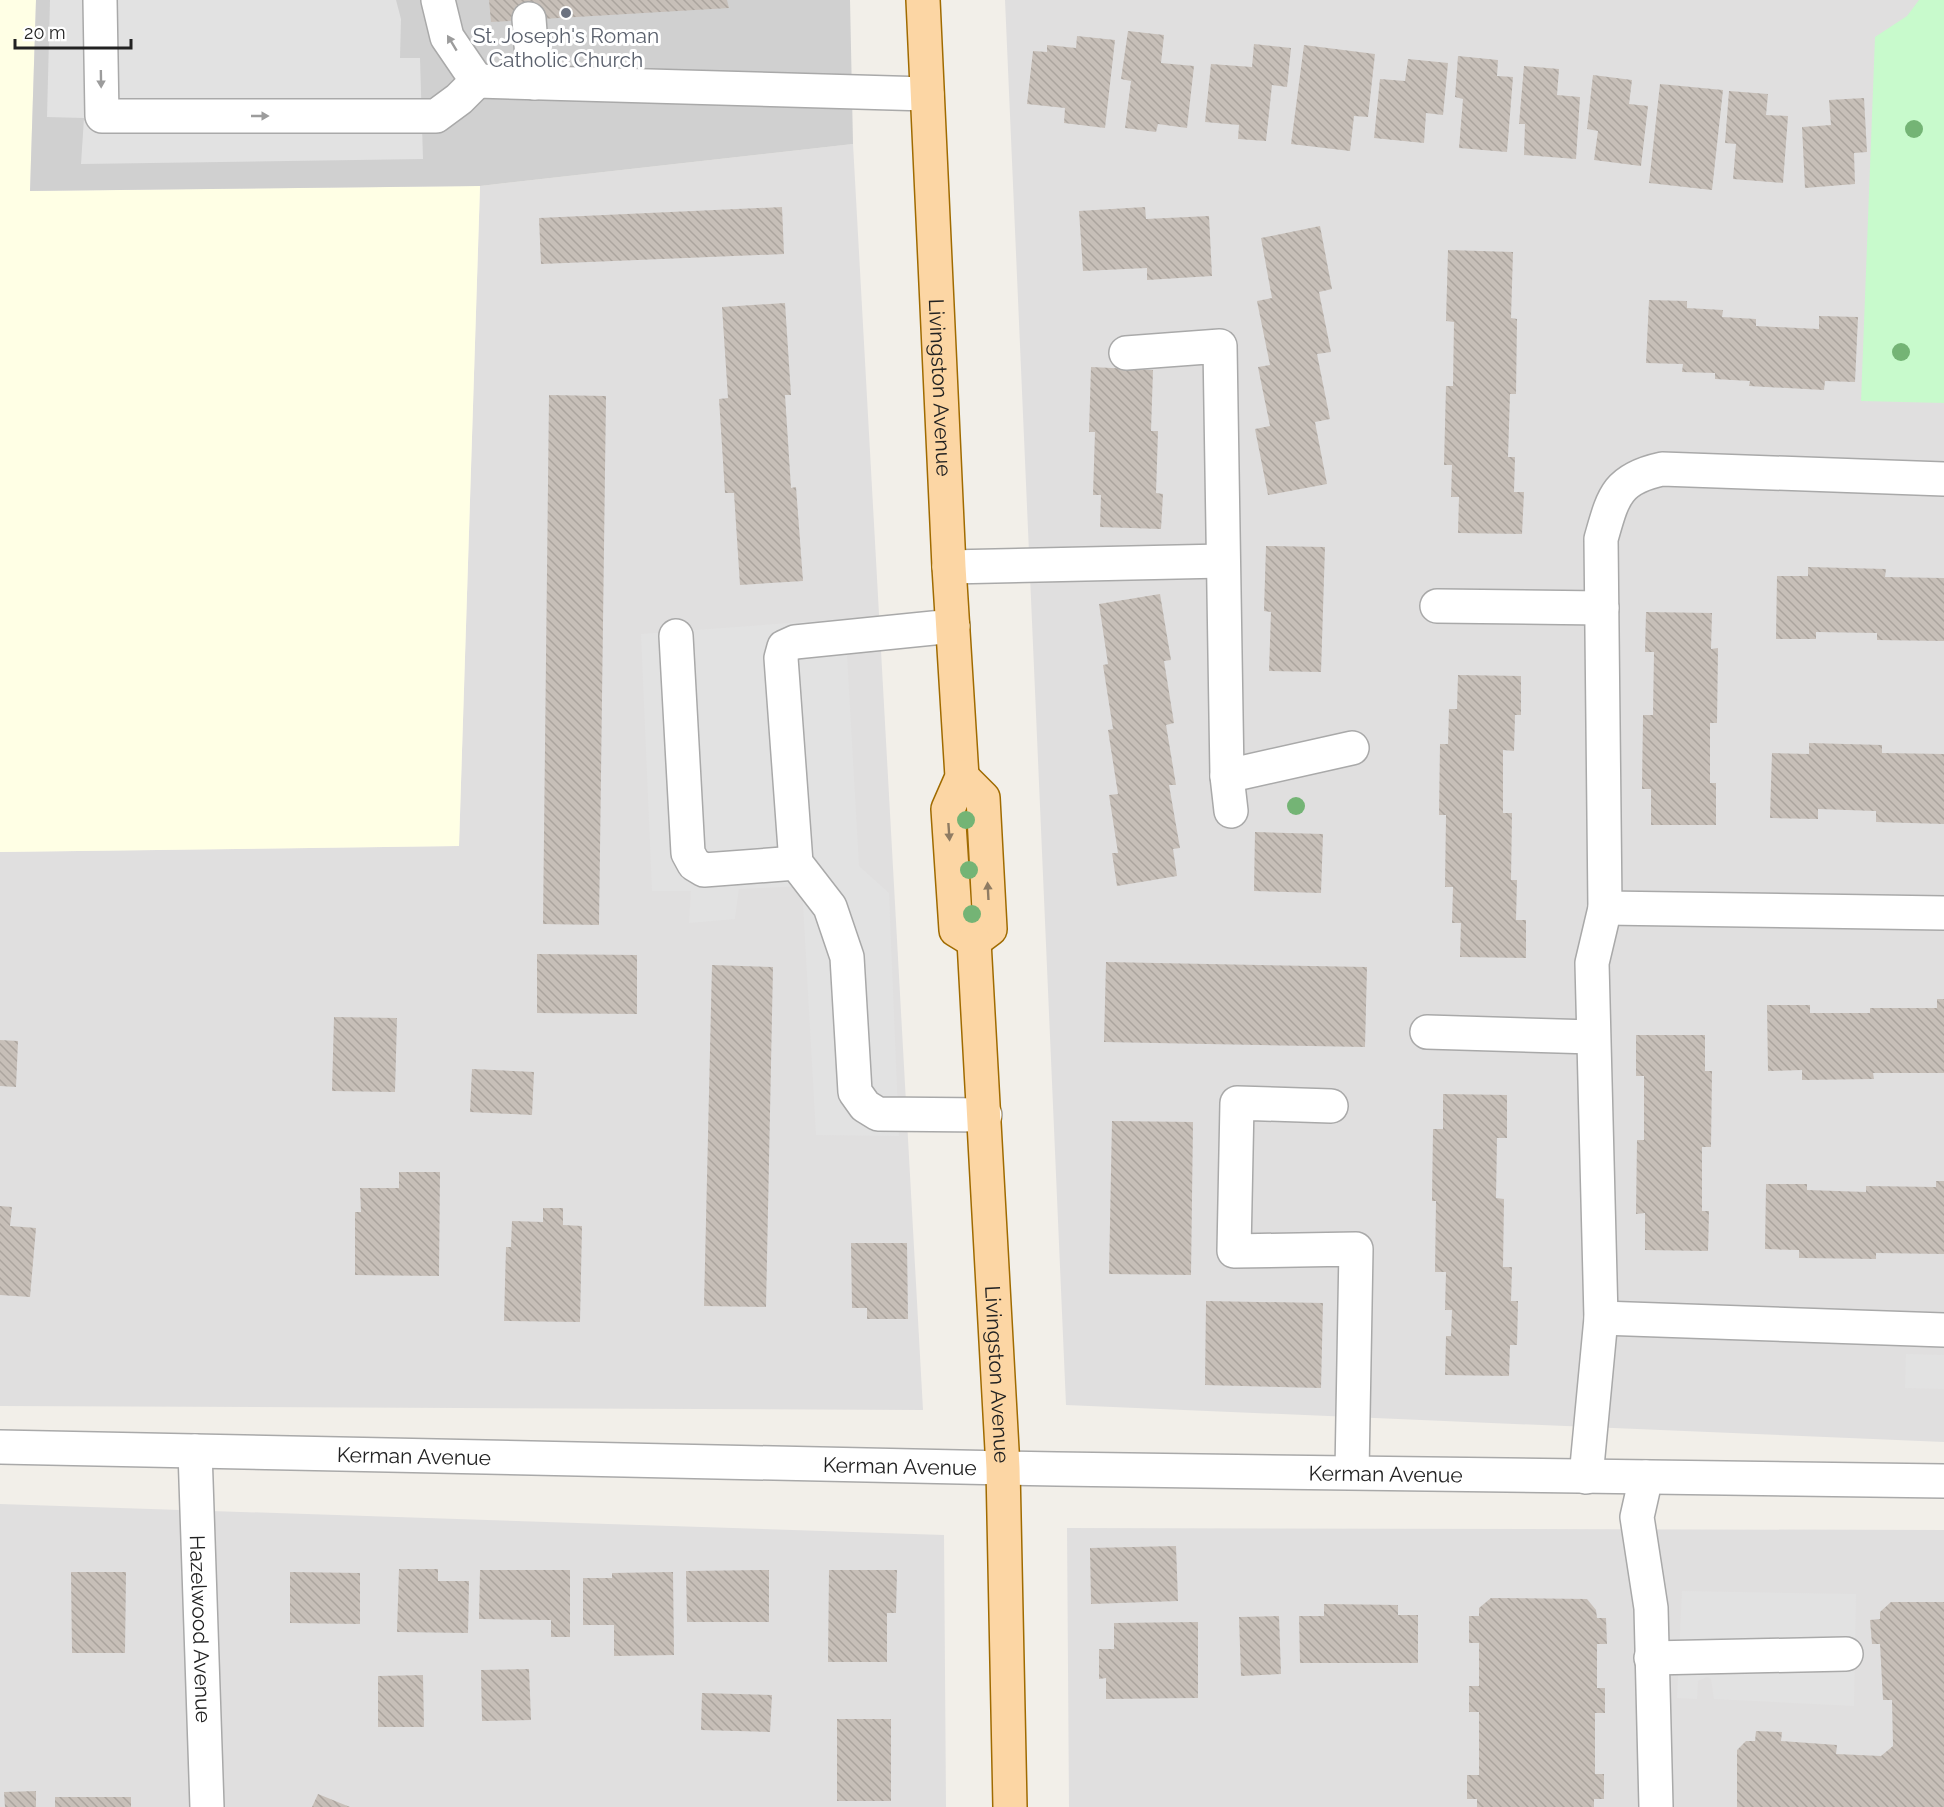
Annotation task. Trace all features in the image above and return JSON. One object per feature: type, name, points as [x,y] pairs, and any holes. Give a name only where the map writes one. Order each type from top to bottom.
[{"type":"main road","name":"Livingston Avenue","points":[[923,0],[948,567],[962,777],[948,809],[956,930],[974,942],[985,1115],[1003,1468],[1010,1807]]},
{"type":"street","points":[[100,0],[102,116],[436,116],[459,99],[477,81],[927,94]]},
{"type":"street","points":[[438,0],[447,37],[477,81]]},
{"type":"street","points":[[530,19],[534,83]]},
{"type":"street","points":[[1126,353],[1220,346],[1227,776],[1231,811]]},
{"type":"street","points":[[1586,1477],[1601,1318],[1592,963],[1605,908],[1601,539],[1611,502],[1621,486],[1641,474],[1662,469],[1944,479]]},
{"type":"street","points":[[948,567],[1223,561]]},
{"type":"street","points":[[1437,606],[1602,608]]},
{"type":"street","points":[[953,626],[795,642],[784,647],[781,658],[796,862],[830,907],[847,957],[855,1092],[865,1106],[878,1114],[985,1115]]},
{"type":"street","points":[[676,636],[688,853],[694,864],[704,870],[796,862]]},
{"type":"street","points":[[1227,776],[1352,748]]},
{"type":"street","points":[[1605,908],[1944,913]]},
{"type":"street","points":[[1427,1032],[1593,1037]]},
{"type":"street","points":[[1331,1106],[1237,1103],[1234,1251],[1356,1249],[1352,1472]]},
{"type":"street","points":[[1601,1318],[1944,1330]]},
{"type":"street","name":"Kerman Avenue","points":[[0,1447],[1003,1468],[1944,1482]]},
{"type":"street","name":"Hazelwood Avenue","points":[[195,1451],[207,1807]]},
{"type":"street","points":[[1646,1477],[1637,1517],[1651,1608],[1656,1807]]},
{"type":"street","points":[[1651,1658],[1846,1654]]},
{"type":"shaded area","points":[[0,0],[36,0],[30,191],[480,186],[459,846],[0,852]]},
{"type":"shaded area","points":[[36,0],[850,0],[853,144],[480,186],[30,191]]},
{"type":"shaded area","points":[[50,0],[396,0],[401,19],[400,58],[420,58],[423,159],[81,164],[84,118],[47,117]]},
{"type":"shaded area","points":[[1005,0],[1944,0],[1944,1442],[1066,1405]]},
{"type":"shaded area","points":[[853,144],[923,1410],[0,1406],[0,852],[459,846],[480,186]]},
{"type":"shaded area","points":[[845,619],[859,866],[889,893],[899,1136],[816,1135],[802,886],[739,889],[735,919],[689,923],[691,891],[652,891],[641,634]]},
{"type":"shaded area","points":[[1906,1354],[1944,1355],[1944,1389],[1905,1388]]},
{"type":"shaded area","points":[[0,1504],[944,1535],[946,1807],[0,1807]]},
{"type":"shaded area","points":[[1067,1528],[1944,1530],[1944,1807],[1069,1807]]},
{"type":"shaded area","points":[[1682,1591],[1856,1594],[1854,1706],[1714,1699],[1711,1679],[1707,1677],[1698,1681],[1697,1699],[1677,1698]]},
{"type":"green space","points":[[1919,0],[1944,0],[1944,403],[1861,401],[1875,37],[1907,16]]},
{"type":"building","name":"St. Joseph's Roman Catholic Church","points":[[489,0],[727,0],[729,8],[491,22]]},
{"type":"building","points":[[1128,31],[1164,35],[1161,63],[1194,66],[1187,128],[1158,124],[1156,132],[1125,128],[1131,81],[1121,79]]},
{"type":"building","points":[[1077,36],[1115,40],[1105,128],[1064,123],[1065,108],[1027,104],[1033,51],[1047,52],[1047,45],[1076,48]]},
{"type":"building","points":[[1254,44],[1291,48],[1287,87],[1272,85],[1266,141],[1238,139],[1239,125],[1205,122],[1211,64],[1252,67]]},
{"type":"building","points":[[1304,45],[1375,54],[1368,117],[1354,116],[1350,151],[1291,144]]},
{"type":"building","points":[[1458,56],[1498,60],[1497,76],[1513,77],[1507,152],[1459,148],[1463,99],[1455,97]]},
{"type":"building","points":[[1408,59],[1448,63],[1443,115],[1426,113],[1424,143],[1374,138],[1380,79],[1405,81]]},
{"type":"building","points":[[1524,66],[1559,69],[1557,95],[1580,97],[1576,159],[1524,155],[1525,124],[1519,124]]},
{"type":"building","points":[[1593,75],[1632,80],[1629,104],[1648,106],[1641,166],[1594,160],[1598,131],[1587,129]]},
{"type":"building","points":[[1660,84],[1723,90],[1712,190],[1649,183]]},
{"type":"building","points":[[1729,91],[1768,94],[1766,115],[1788,116],[1783,183],[1733,179],[1736,144],[1725,143]]},
{"type":"building","points":[[1864,98],[1867,152],[1854,153],[1855,184],[1805,188],[1802,127],[1831,125],[1829,100]]},
{"type":"building","points":[[782,207],[784,254],[541,264],[539,218]]},
{"type":"building","points":[[1145,207],[1146,219],[1209,216],[1212,276],[1147,280],[1147,268],[1083,271],[1079,211]]},
{"type":"building","points":[[1320,226],[1332,289],[1319,292],[1331,352],[1317,354],[1330,419],[1315,422],[1327,484],[1268,495],[1255,429],[1270,426],[1258,367],[1270,365],[1257,301],[1272,298],[1261,238]]},
{"type":"building","points":[[1448,250],[1513,252],[1511,318],[1517,319],[1516,394],[1510,394],[1508,457],[1515,457],[1514,492],[1524,492],[1522,534],[1458,533],[1459,497],[1451,497],[1452,465],[1444,465],[1446,386],[1453,386],[1454,322],[1446,321]]},
{"type":"building","points":[[1649,300],[1687,301],[1687,308],[1723,310],[1722,317],[1756,319],[1756,326],[1819,329],[1819,316],[1858,317],[1855,382],[1825,381],[1824,390],[1749,386],[1750,381],[1715,379],[1715,373],[1682,372],[1683,364],[1646,363]]},
{"type":"building","points":[[785,303],[791,395],[785,395],[791,488],[796,487],[803,581],[740,585],[734,493],[725,493],[719,399],[728,398],[722,307]]},
{"type":"building","points":[[1091,367],[1153,370],[1151,431],[1158,431],[1156,493],[1163,494],[1161,529],[1100,527],[1101,495],[1093,495],[1095,432],[1089,432]]},
{"type":"building","points":[[549,395],[606,396],[599,925],[543,924]]},
{"type":"building","points":[[1266,546],[1325,547],[1321,672],[1269,671],[1271,612],[1264,611]]},
{"type":"building","points":[[1808,567],[1886,569],[1885,577],[1944,578],[1944,641],[1877,640],[1877,633],[1816,632],[1816,639],[1776,639],[1777,576],[1808,576]]},
{"type":"building","points":[[1160,594],[1171,660],[1164,661],[1174,723],[1166,725],[1176,785],[1169,785],[1180,848],[1173,849],[1177,876],[1117,886],[1112,853],[1118,853],[1109,795],[1118,794],[1108,730],[1113,729],[1103,665],[1108,664],[1099,604]]},
{"type":"building","points":[[1646,612],[1712,613],[1711,649],[1718,648],[1717,723],[1710,723],[1710,783],[1716,783],[1716,825],[1651,825],[1651,789],[1642,789],[1643,715],[1653,715],[1654,652],[1645,652]]},
{"type":"building","points":[[1458,675],[1521,676],[1521,715],[1515,715],[1514,751],[1503,750],[1503,813],[1512,813],[1511,880],[1517,880],[1516,920],[1526,920],[1526,958],[1460,957],[1461,923],[1452,923],[1453,887],[1445,887],[1446,815],[1439,815],[1440,744],[1448,744],[1449,709],[1457,709]]},
{"type":"building","points":[[1809,743],[1882,745],[1882,753],[1944,754],[1944,824],[1876,822],[1876,811],[1818,809],[1818,819],[1770,818],[1772,753],[1809,754]]},
{"type":"building","points":[[1255,832],[1323,834],[1321,893],[1254,891]]},
{"type":"building","points":[[537,954],[637,955],[637,1014],[537,1013]]},
{"type":"building","points":[[1106,962],[1367,967],[1365,1047],[1104,1042]]},
{"type":"building","points":[[712,965],[773,967],[766,1307],[704,1306]]},
{"type":"building","points":[[1937,999],[1944,999],[1944,1073],[1873,1073],[1874,1079],[1802,1080],[1802,1070],[1768,1071],[1767,1005],[1810,1005],[1810,1013],[1870,1013],[1870,1008],[1937,1008]]},
{"type":"building","points":[[334,1017],[397,1018],[395,1092],[332,1091]]},
{"type":"building","points":[[1636,1035],[1705,1035],[1705,1071],[1712,1071],[1711,1147],[1702,1147],[1702,1211],[1709,1211],[1708,1251],[1645,1250],[1645,1213],[1636,1214],[1637,1140],[1644,1140],[1644,1076],[1636,1076]]},
{"type":"building","points":[[0,1040],[18,1041],[16,1087],[0,1086]]},
{"type":"building","points":[[472,1069],[534,1072],[532,1115],[470,1112]]},
{"type":"building","points":[[1443,1094],[1507,1095],[1507,1138],[1497,1138],[1496,1198],[1504,1199],[1503,1267],[1512,1267],[1511,1301],[1518,1301],[1517,1345],[1510,1345],[1509,1376],[1445,1375],[1446,1336],[1451,1336],[1452,1310],[1445,1310],[1446,1272],[1435,1272],[1436,1201],[1432,1201],[1433,1129],[1443,1129]]},
{"type":"building","points":[[1112,1121],[1193,1122],[1191,1275],[1109,1274]]},
{"type":"building","points":[[399,1172],[440,1172],[439,1276],[355,1275],[355,1212],[361,1212],[360,1188],[399,1188]]},
{"type":"building","points":[[1936,1181],[1944,1181],[1944,1254],[1876,1253],[1876,1259],[1799,1258],[1799,1250],[1765,1249],[1766,1184],[1807,1184],[1807,1190],[1866,1192],[1866,1186],[1936,1187]]},
{"type":"building","points":[[0,1206],[12,1207],[10,1226],[36,1228],[30,1297],[0,1295]]},
{"type":"building","points":[[543,1208],[563,1208],[563,1225],[582,1226],[580,1322],[504,1321],[506,1247],[511,1247],[512,1221],[543,1222]]},
{"type":"building","points":[[851,1243],[907,1243],[908,1319],[867,1319],[867,1308],[852,1308]]},
{"type":"building","points":[[1206,1301],[1323,1303],[1321,1388],[1205,1385]]},
{"type":"building","points":[[1176,1546],[1178,1601],[1091,1604],[1090,1548]]},
{"type":"building","points":[[399,1569],[438,1569],[438,1581],[469,1581],[468,1633],[397,1632]]},
{"type":"building","points":[[480,1570],[570,1570],[570,1637],[551,1637],[551,1620],[479,1619]]},
{"type":"building","points":[[769,1570],[769,1622],[687,1622],[686,1571]]},
{"type":"building","points":[[829,1570],[897,1570],[896,1613],[887,1613],[887,1662],[828,1662]]},
{"type":"building","points":[[71,1572],[126,1572],[125,1653],[72,1653]]},
{"type":"building","points":[[290,1572],[360,1573],[360,1624],[290,1623]]},
{"type":"building","points":[[673,1572],[674,1655],[614,1656],[614,1625],[583,1625],[583,1578],[612,1578],[612,1573]]},
{"type":"building","points":[[1491,1598],[1587,1599],[1596,1610],[1597,1618],[1606,1618],[1607,1644],[1597,1644],[1597,1688],[1605,1688],[1605,1713],[1595,1713],[1595,1774],[1604,1774],[1604,1799],[1594,1799],[1594,1807],[1477,1807],[1477,1799],[1467,1799],[1467,1775],[1479,1775],[1479,1712],[1469,1712],[1469,1686],[1479,1686],[1479,1643],[1469,1643],[1469,1616],[1479,1616],[1479,1608]]},
{"type":"building","points":[[1891,1602],[1944,1602],[1944,1807],[1737,1807],[1737,1750],[1746,1741],[1755,1741],[1756,1731],[1782,1732],[1781,1741],[1837,1745],[1836,1754],[1881,1756],[1893,1746],[1892,1700],[1883,1700],[1880,1644],[1872,1644],[1870,1620],[1880,1619],[1880,1612]]},
{"type":"building","points":[[1324,1604],[1398,1605],[1398,1615],[1418,1615],[1418,1663],[1300,1663],[1299,1616],[1324,1616]]},
{"type":"building","points":[[1279,1616],[1281,1674],[1241,1676],[1239,1617]]},
{"type":"building","points":[[1198,1622],[1198,1698],[1106,1699],[1106,1678],[1099,1679],[1099,1649],[1114,1649],[1114,1623]]},
{"type":"building","points":[[529,1669],[531,1720],[482,1721],[481,1670]]},
{"type":"building","points":[[423,1675],[424,1727],[378,1727],[378,1676]]},
{"type":"building","points":[[702,1693],[772,1695],[770,1732],[701,1730]]},
{"type":"building","points":[[837,1719],[891,1719],[891,1801],[837,1801]]},
{"type":"building","points":[[36,1791],[36,1807],[5,1807],[4,1792]]},
{"type":"building","points":[[318,1794],[350,1807],[312,1807]]},
{"type":"building","points":[[55,1797],[131,1797],[131,1807],[55,1807]]},
{"type":"place","name":"St. Joseph's Roman Catholic Church","points":[[566,13]]}]
